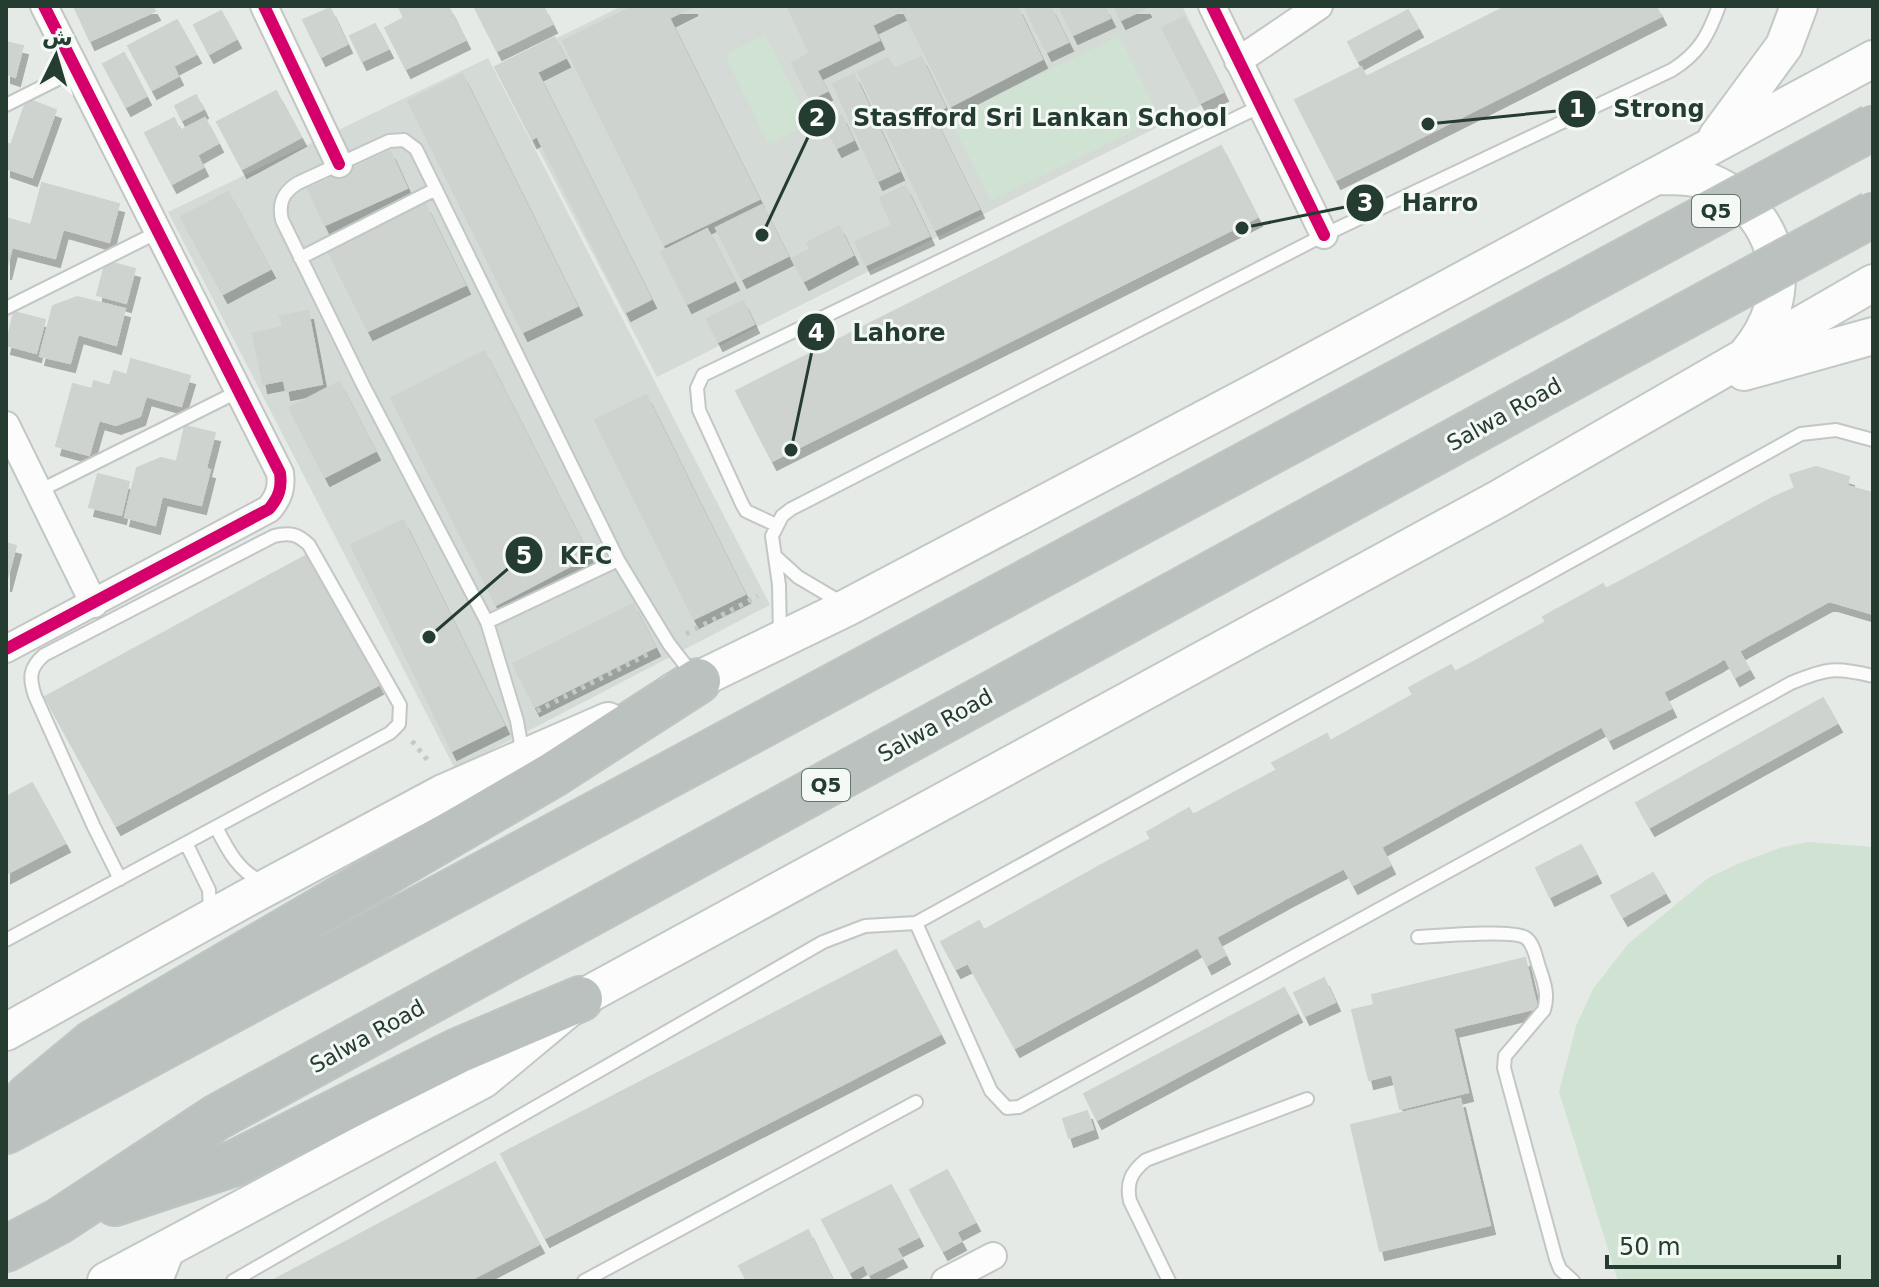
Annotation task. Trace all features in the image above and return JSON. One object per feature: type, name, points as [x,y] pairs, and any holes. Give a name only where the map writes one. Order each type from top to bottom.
[{"type":"highway","name":"Q5","points":[[6,1131],[1873,127]]},
{"type":"highway","name":"Salwa Road","points":[[6,1249],[59,1221],[217,1117],[1873,214]]},
{"type":"highway","points":[[6,1115],[93,1043],[552,775],[698,681]]},
{"type":"highway","points":[[59,1221],[235,1163],[458,1051],[580,999]]},
{"type":"main road","points":[[1708,147],[1784,46],[1799,6]]},
{"type":"main road","points":[[6,1032],[443,793],[698,681],[848,607],[1261,389],[1873,59]]},
{"type":"main road","points":[[1657,176],[1684,176],[1710,182],[1734,195],[1753,213],[1768,236],[1776,261],[1778,288],[1767,326],[1743,359]]},
{"type":"main road","points":[[106,1281],[484,1079],[580,999],[1498,499],[1873,283]]},
{"type":"main road","points":[[1708,380],[1780,364],[1873,336]]},
{"type":"street","points":[[6,649],[269,509],[277,499],[281,486],[280,473],[44,6]]},
{"type":"street","points":[[264,6],[339,164]]},
{"type":"street","points":[[1212,6],[1324,235]]},
{"type":"street","points":[[1238,61],[1319,6]]},
{"type":"street","points":[[6,425],[94,604]]},
{"type":"street","points":[[159,1281],[172,1248]]},
{"type":"street","points":[[945,1281],[993,1256]]},
{"type":"lane","points":[[780,640],[779,585],[772,547],[776,525],[791,509],[1324,235],[1672,70],[1693,57],[1704,41],[1719,6]]},
{"type":"lane","points":[[6,105],[76,70]]},
{"type":"lane","points":[[776,525],[746,511],[742,504],[699,410],[697,388],[703,375],[1261,106]]},
{"type":"lane","points":[[524,759],[517,721],[487,622],[363,385],[279,209],[288,189],[389,141],[404,140],[416,149],[618,560],[669,644],[698,681]]},
{"type":"lane","points":[[300,258],[436,189]]},
{"type":"lane","points":[[6,308],[158,232]]},
{"type":"lane","points":[[39,491],[239,391]]},
{"type":"lane","points":[[233,1281],[823,942],[865,926],[916,923],[1801,434],[1836,430],[1873,440]]},
{"type":"lane","points":[[6,940],[120,879],[390,733],[399,724],[400,705],[309,545],[293,533],[274,536],[44,655],[31,670],[29,680],[120,879]]},
{"type":"lane","points":[[776,557],[798,577],[848,607]]},
{"type":"lane","points":[[487,622],[618,560]]},
{"type":"lane","points":[[916,923],[991,1091],[1007,1108],[1019,1107],[1791,683],[1838,668],[1873,676]]},
{"type":"lane","points":[[216,827],[242,869],[270,886]]},
{"type":"lane","points":[[186,843],[209,890],[210,918]]},
{"type":"lane","points":[[1418,937],[1506,934],[1525,938],[1531,944],[1547,1001],[1544,1010],[1505,1056],[1504,1068],[1556,1259],[1560,1269],[1573,1281]]},
{"type":"lane","points":[[1169,1281],[1130,1201],[1127,1190],[1129,1178],[1136,1168],[1146,1160],[1307,1099]]},
{"type":"lane","points":[[584,1281],[916,1102]]},
{"type":"path","points":[[517,721],[779,585]]},
{"type":"path","points":[[399,724],[429,764],[441,758]]},
{"type":"shaded area","points":[[622,6],[1182,6],[1226,93],[657,377],[496,68]]},
{"type":"shaded area","points":[[488,58],[770,605],[455,769],[168,212]]},
{"type":"green space","points":[[765,35],[809,124],[769,144],[725,55]]},
{"type":"green space","points":[[1119,36],[1160,118],[991,201],[950,119]]},
{"type":"green space","points":[[1808,842],[1873,847],[1873,1281],[1618,1281],[1559,1092],[1576,1026],[1593,989],[1628,944],[1708,878],[1783,847]]},
{"type":"building","points":[[74,6],[152,6],[155,11],[90,41]]},
{"type":"building","points":[[448,6],[465,40],[406,69],[385,28],[404,18],[399,7]]},
{"type":"building","points":[[474,6],[543,6],[552,24],[497,51]]},
{"type":"building","points":[[634,6],[693,6],[669,18],[759,199],[664,245],[563,41]]},
{"type":"building","points":[[787,6],[901,6],[903,10],[872,25],[879,40],[818,70]]},
{"type":"building","points":[[901,6],[1017,6],[1042,59],[951,106]]},
{"type":"building","points":[[1034,6],[1050,6],[1068,42],[1047,52],[1026,10]]},
{"type":"building","points":[[1059,6],[1104,6],[1110,18],[1073,35]]},
{"type":"building","points":[[1114,6],[1145,6],[1146,8],[1121,20]]},
{"type":"building","points":[[1507,6],[1656,6],[1661,16],[1537,79],[1501,9]]},
{"type":"building","points":[[330,8],[347,44],[321,57],[303,20]]},
{"type":"building","points":[[1501,9],[1537,79],[1402,147],[1366,77]]},
{"type":"building","points":[[1408,10],[1418,28],[1358,61],[1348,42]]},
{"type":"building","points":[[221,11],[236,39],[209,54],[194,25]]},
{"type":"building","points":[[1184,17],[1223,92],[1201,103],[1162,28]]},
{"type":"building","points":[[177,20],[196,54],[173,66],[178,76],[152,90],[128,46]]},
{"type":"building","points":[[375,24],[388,49],[362,61],[350,36]]},
{"type":"building","points":[[554,37],[565,58],[537,72],[651,299],[626,312],[537,136],[532,139],[495,67]]},
{"type":"building","points":[[6,42],[23,46],[15,77],[6,74]]},
{"type":"building","points":[[124,53],[146,96],[126,107],[103,64]]},
{"type":"building","points":[[808,54],[827,91],[810,99],[792,63]]},
{"type":"building","points":[[921,57],[945,107],[932,114],[979,209],[935,230],[858,72],[888,58],[894,69]]},
{"type":"building","points":[[1361,67],[1402,147],[1336,180],[1295,100]]},
{"type":"building","points":[[462,74],[577,306],[523,332],[408,101]]},
{"type":"building","points":[[854,74],[899,171],[878,181],[833,84]]},
{"type":"building","points":[[276,91],[301,137],[242,169],[217,122]]},
{"type":"building","points":[[196,95],[203,109],[182,120],[175,106]]},
{"type":"building","points":[[27,99],[56,110],[32,177],[6,168],[6,143],[11,145]]},
{"type":"building","points":[[841,115],[853,140],[837,148],[824,123]]},
{"type":"building","points":[[174,118],[180,131],[205,118],[218,143],[197,155],[203,167],[172,184],[145,133]]},
{"type":"building","points":[[1221,146],[1257,217],[772,461],[736,391]]},
{"type":"building","points":[[390,151],[407,188],[325,225],[308,189]]},
{"type":"building","points":[[42,183],[119,204],[109,242],[63,229],[55,258],[12,247],[6,271],[6,218],[31,225]]},
{"type":"building","points":[[905,186],[929,236],[866,265],[855,242],[892,225],[880,198]]},
{"type":"building","points":[[228,192],[270,269],[223,294],[181,217]]},
{"type":"building","points":[[425,204],[465,285],[368,331],[328,251]]},
{"type":"building","points":[[762,205],[788,256],[742,279],[716,228]]},
{"type":"building","points":[[839,226],[853,255],[804,281],[792,259],[810,249],[807,243]]},
{"type":"building","points":[[707,229],[734,281],[687,304],[661,252]]},
{"type":"building","points":[[106,261],[135,269],[126,303],[97,295]]},
{"type":"building","points":[[77,297],[125,309],[116,345],[78,334],[70,363],[40,356],[53,306]]},
{"type":"building","points":[[743,301],[754,324],[718,342],[707,319]]},
{"type":"building","points":[[308,311],[322,384],[286,391],[284,380],[263,384],[253,333],[283,327],[280,316]]},
{"type":"building","points":[[14,312],[45,320],[36,353],[6,345]]},
{"type":"building","points":[[484,351],[589,556],[496,605],[391,398]]},
{"type":"building","points":[[131,359],[190,376],[181,406],[146,396],[140,416],[116,425],[99,420],[89,455],[56,446],[73,384],[92,389],[94,381],[110,386],[114,371],[127,375]]},
{"type":"building","points":[[339,382],[375,451],[325,477],[289,408]]},
{"type":"building","points":[[646,395],[745,594],[694,619],[595,420]]},
{"type":"building","points":[[185,426],[215,433],[206,468],[177,460]]},
{"type":"building","points":[[161,458],[210,470],[201,505],[162,496],[155,525],[125,517],[137,468]]},
{"type":"building","points":[[1816,467],[1849,477],[1847,486],[1873,493],[1873,614],[1829,601],[1772,498],[1795,488],[1790,475]]},
{"type":"building","points":[[98,474],[129,482],[121,515],[89,507]]},
{"type":"building","points":[[1772,498],[1829,601],[1739,651],[1749,669],[1735,677],[1725,658],[1717,663],[1660,560]]},
{"type":"building","points":[[403,520],[504,725],[452,751],[351,545]]},
{"type":"building","points":[[6,543],[16,546],[6,583]]},
{"type":"building","points":[[307,555],[378,685],[116,826],[45,697]]},
{"type":"building","points":[[1660,560],[1717,663],[1663,692],[1671,708],[1609,740],[1602,726],[1543,758],[1486,655],[1546,622],[1543,617],[1603,584],[1606,589]]},
{"type":"building","points":[[633,604],[655,647],[535,707],[513,664]]},
{"type":"building","points":[[1486,655],[1543,758],[1448,810],[1391,707],[1413,695],[1409,688],[1451,665],[1455,672]]},
{"type":"building","points":[[1823,698],[1837,723],[1650,827],[1636,803]]},
{"type":"building","points":[[1391,707],[1448,810],[1381,847],[1390,865],[1353,885],[1344,868],[1283,900],[1226,797],[1277,770],[1272,763],[1327,734],[1330,741]]},
{"type":"building","points":[[32,783],[65,843],[6,874],[6,797]]},
{"type":"building","points":[[1226,797],[1283,900],[1216,937],[1225,955],[1207,965],[1198,947],[1152,973],[1094,869],[1151,839],[1147,832],[1189,808],[1193,815]]},
{"type":"building","points":[[1581,845],[1596,874],[1550,897],[1536,868]]},
{"type":"building","points":[[1094,869],[1152,973],[1015,1048],[968,963],[956,969],[941,942],[979,921],[984,930]]},
{"type":"building","points":[[1653,873],[1665,893],[1623,917],[1611,896]]},
{"type":"building","points":[[896,950],[940,1034],[545,1238],[501,1154]]},
{"type":"building","points":[[1525,958],[1537,1008],[1453,1028],[1468,1092],[1400,1109],[1392,1074],[1369,1080],[1352,1010],[1374,1005],[1372,995]]},
{"type":"building","points":[[1324,978],[1335,1002],[1305,1016],[1294,993]]},
{"type":"building","points":[[1284,988],[1297,1013],[1097,1120],[1084,1094]]},
{"type":"building","points":[[1460,1099],[1490,1225],[1380,1251],[1351,1125]]},
{"type":"building","points":[[1087,1111],[1093,1129],[1069,1138],[1063,1119]]},
{"type":"building","points":[[495,1162],[539,1244],[468,1281],[272,1281]]},
{"type":"building","points":[[947,1170],[975,1222],[956,1232],[961,1241],[943,1251],[910,1190]]},
{"type":"building","points":[[891,1185],[918,1237],[896,1248],[902,1258],[869,1275],[864,1264],[850,1272],[822,1220]]},
{"type":"building","points":[[808,1230],[833,1281],[747,1281],[739,1266]]},
{"type":"cycle path","points":[[6,649],[269,509],[281,483],[280,473],[44,6]]},
{"type":"cycle path","points":[[264,6],[339,164]]},
{"type":"cycle path","points":[[1212,6],[1324,235]]},
{"type":"place","name":"Strong","points":[[1428,124]]},
{"type":"place","name":"Harro","points":[[1242,228]]},
{"type":"place","name":"Stasfford Sri Lankan School","points":[[762,235]]},
{"type":"place","name":"Lahore","points":[[791,450]]},
{"type":"place","name":"KFC","points":[[429,637]]}]
